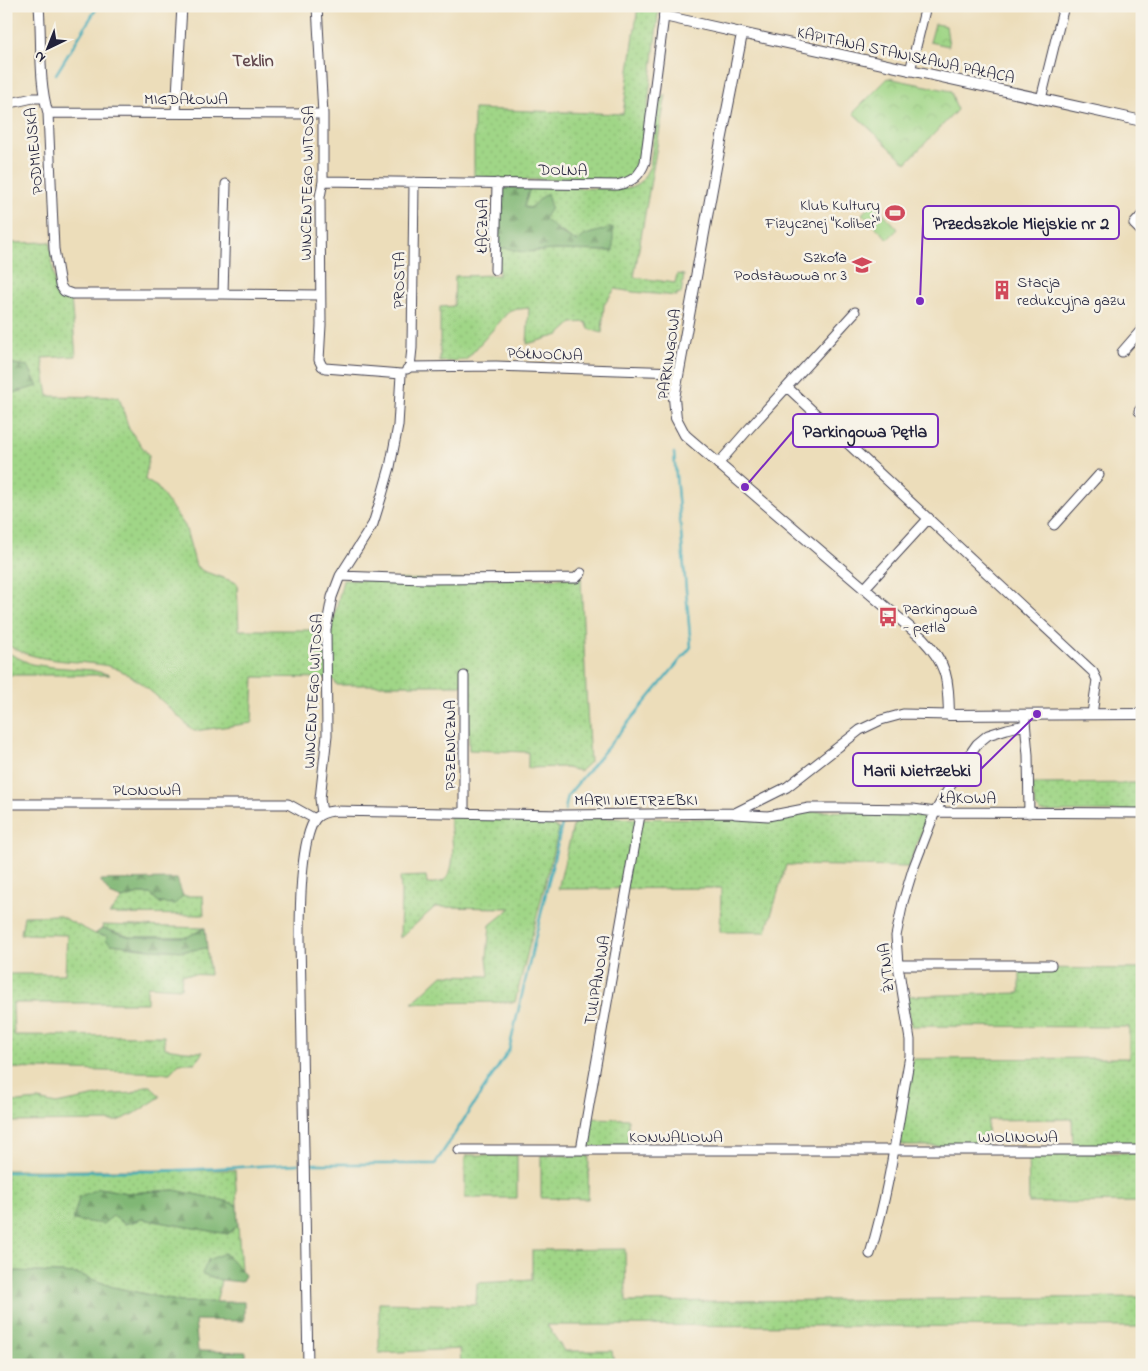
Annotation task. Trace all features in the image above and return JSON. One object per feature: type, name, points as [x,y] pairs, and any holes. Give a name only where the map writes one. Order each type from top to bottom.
[{"type":"street","name":"PODMIEJSKA","points":[[39,6],[42,76],[44,98],[48,113],[54,249],[60,285],[64,291],[72,294],[223,294]]},
{"type":"street","points":[[176,113],[182,6]]},
{"type":"street","name":"WINCENTEGO WITOSA","points":[[308,1365],[300,939],[301,893],[305,849],[318,816],[328,735],[326,630],[332,597],[340,576],[373,524],[382,495],[398,426],[401,374],[325,368],[320,363],[320,197],[323,180],[323,114],[317,6]]},
{"type":"street","points":[[1041,99],[1064,6]]},
{"type":"street","points":[[908,70],[923,10]]},
{"type":"street","name":"KAPITANA STANISŁAWA PAŁACA","points":[[664,11],[742,34],[1142,121]]},
{"type":"street","name":"DOLNA","points":[[323,180],[617,185],[629,182],[643,169],[647,155],[664,11]]},
{"type":"street","name":"PARKINGOWA","points":[[742,34],[678,372],[674,398],[676,418],[685,436],[922,638],[934,652],[942,666],[948,684],[949,715]]},
{"type":"street","points":[[6,104],[33,98],[44,98]]},
{"type":"street","name":"MIGDAŁOWA","points":[[48,113],[323,114]]},
{"type":"street","name":"PROSTA","points":[[410,367],[412,348],[414,182]]},
{"type":"street","name":"ŁĄCZNA","points":[[495,270],[497,183]]},
{"type":"street","points":[[226,184],[223,294],[320,295]]},
{"type":"street","points":[[1142,215],[1134,224],[1142,232]]},
{"type":"street","points":[[718,464],[855,312]]},
{"type":"street","points":[[1122,352],[1142,329]]},
{"type":"street","name":"PÓŁNOCNA","points":[[410,367],[496,366],[678,372]]},
{"type":"street","points":[[401,374],[410,367]]},
{"type":"street","points":[[787,387],[1093,672],[1097,680],[1092,714]]},
{"type":"street","points":[[1142,407],[1139,410],[1142,413]]},
{"type":"street","points":[[1054,525],[1099,475]]},
{"type":"street","points":[[864,589],[929,518]]},
{"type":"street","points":[[340,576],[576,578],[580,572]]},
{"type":"street","name":"PSZENICZNA","points":[[464,676],[464,813]]},
{"type":"street","name":"MARII NIETRZEBKI","points":[[318,816],[333,811],[640,815],[735,814],[787,787],[860,730],[882,720],[903,714],[1025,719],[1092,714],[1142,714]]},
{"type":"street","points":[[1025,719],[1029,813]]},
{"type":"street","name":"ŻYTNIA","points":[[870,1254],[878,1229],[894,1150],[910,1056],[910,1040],[898,965],[896,936],[903,902],[913,869],[935,812],[965,761],[977,744],[988,735],[1007,729],[1025,719]]},
{"type":"street","name":"PLONOWA","points":[[6,804],[288,804],[318,816]]},
{"type":"street","name":"ŁĄKOWA","points":[[735,814],[768,816],[809,808],[913,809],[935,812],[1142,813]]},
{"type":"street","name":"TULIPANOWA","points":[[581,1150],[640,815]]},
{"type":"street","points":[[898,965],[1051,965]]},
{"type":"street","name":"KONWALIOWA","points":[[459,1150],[894,1150]]},
{"type":"street","name":"WIOLINOWA","points":[[894,1150],[1142,1150]]},
{"type":"green space","points":[[638,6],[659,6],[643,151],[641,162],[634,174],[618,181],[474,179],[474,109],[623,114]]},
{"type":"green space","points":[[935,24],[946,26],[949,46],[930,42]]},
{"type":"green space","points":[[888,78],[951,91],[957,110],[906,163],[853,113]]},
{"type":"green space","points":[[666,94],[634,277],[675,283],[677,274],[684,275],[681,294],[677,293],[677,296],[615,289],[604,305],[602,333],[589,329],[586,322],[572,323],[559,335],[527,344],[529,308],[510,310],[466,360],[440,362],[440,307],[454,306],[455,276],[499,275],[498,249],[506,248],[522,252],[555,250],[613,251],[578,242],[550,225],[530,208],[524,207],[530,187],[618,189],[633,187],[642,181],[650,166],[658,101]]},
{"type":"green space","points":[[505,187],[530,187],[524,207],[530,208],[547,193],[551,208],[544,219],[577,242],[585,235],[613,227],[613,251],[555,250],[522,252],[506,248],[498,249],[499,193]]},
{"type":"green space","points":[[873,202],[898,229],[888,239],[862,214]]},
{"type":"green space","points":[[6,216],[10,243],[50,242],[56,296],[71,298],[76,356],[42,358],[48,396],[119,397],[129,429],[149,456],[145,480],[157,487],[185,526],[196,566],[203,571],[237,583],[239,630],[331,630],[343,580],[581,578],[590,762],[580,771],[562,767],[528,768],[528,752],[469,750],[468,685],[337,685],[332,678],[254,677],[252,723],[194,731],[147,688],[117,669],[102,665],[35,656],[6,644],[6,391],[14,393],[28,366],[6,363]]},
{"type":"green space","points":[[6,363],[28,366],[38,386],[14,393],[6,391]]},
{"type":"green space","points":[[6,652],[31,664],[92,670],[110,675],[6,675]]},
{"type":"green space","points":[[1142,783],[1142,811],[1041,812],[1035,806],[1032,784]]},
{"type":"green space","points":[[811,811],[919,813],[926,816],[908,867],[786,865],[766,932],[720,932],[721,888],[558,889],[575,818],[766,819]]},
{"type":"green space","points":[[449,816],[547,818],[551,824],[559,829],[515,1002],[412,1003],[442,975],[489,976],[487,957],[490,925],[511,908],[435,907],[400,938],[400,877],[426,876],[427,884],[441,882],[448,876],[451,869],[453,850]]},
{"type":"green space","points":[[177,879],[183,896],[175,904],[160,903],[150,894],[139,894],[122,899],[110,894],[100,880]]},
{"type":"green space","points":[[139,894],[150,894],[160,903],[174,904],[183,896],[203,896],[204,915],[109,914],[122,899]]},
{"type":"green space","points":[[58,915],[95,934],[109,936],[111,944],[185,951],[207,948],[210,975],[182,974],[181,988],[147,986],[147,1003],[13,1003],[14,1035],[164,1036],[165,1048],[203,1052],[195,1063],[179,1063],[170,1073],[6,1068],[6,974],[65,974],[67,935],[21,934],[24,916]]},
{"type":"green space","points":[[102,925],[205,928],[188,937],[130,937],[103,928]]},
{"type":"green space","points":[[103,928],[130,937],[187,937],[205,928],[207,948],[185,951],[111,944],[106,940],[108,936],[95,934]]},
{"type":"green space","points":[[1020,968],[1142,969],[1142,1148],[1073,1149],[1072,1119],[988,1120],[986,1146],[908,1146],[900,1144],[912,1059],[1129,1058],[1129,1027],[911,1026],[906,996],[1020,993]]},
{"type":"green space","points":[[145,1086],[151,1086],[160,1097],[134,1114],[117,1121],[6,1122],[6,1100],[17,1102],[38,1100],[56,1104],[102,1095],[133,1093]]},
{"type":"green space","points":[[590,1118],[628,1119],[629,1144],[627,1147],[591,1147],[587,1144]]},
{"type":"green space","points":[[1028,1152],[1142,1153],[1142,1202],[1029,1203]]},
{"type":"green space","points":[[467,1155],[517,1155],[517,1198],[465,1198],[465,1158]]},
{"type":"green space","points":[[541,1155],[589,1156],[588,1199],[541,1198]]},
{"type":"green space","points":[[6,1170],[235,1170],[237,1205],[174,1190],[127,1193],[99,1188],[113,1216],[125,1224],[142,1219],[228,1234],[238,1225],[241,1270],[225,1253],[203,1274],[221,1280],[216,1303],[181,1302],[113,1287],[78,1274],[15,1271],[6,1315]]},
{"type":"green space","points":[[99,1188],[127,1193],[174,1190],[222,1200],[237,1205],[238,1225],[228,1234],[142,1219],[125,1224],[113,1216],[103,1224],[73,1220],[79,1197]]},
{"type":"green space","points":[[625,1249],[626,1302],[1142,1297],[1142,1327],[547,1325],[564,1351],[612,1351],[614,1365],[461,1365],[460,1349],[379,1353],[379,1303],[476,1305],[477,1283],[532,1280],[532,1250]]},
{"type":"green space","points":[[225,1253],[245,1275],[242,1282],[221,1280],[202,1274],[208,1260]]},
{"type":"green space","points":[[15,1271],[78,1274],[113,1287],[181,1302],[244,1302],[244,1321],[195,1320],[198,1351],[246,1352],[246,1365],[10,1365],[6,1361],[6,1317]]},
{"type":"waterway","points":[[56,74],[98,6]]},
{"type":"waterway","points":[[565,810],[568,795],[691,647],[674,453]]},
{"type":"waterway","points":[[310,1164],[435,1164],[509,1050],[563,820]]},
{"type":"waterway","points":[[6,1172],[160,1171],[298,1164]]},
{"type":"place","name":"Klub Kultury Fizycznej \"Koliber\"","points":[[895,213]]},
{"type":"place","name":"Szkoła Podstawowa nr 3","points":[[862,265]]},
{"type":"place","name":"Stacja redukcyjna gazu","points":[[1002,290]]},
{"type":"place","name":"Przedszkole Miejskie nr 2","points":[[920,301]]},
{"type":"place","name":"Parkingowa Pętla","points":[[745,487]]},
{"type":"place","name":"Parkingowa - pętla","points":[[888,617]]},
{"type":"place","name":"Marii Nietrzebki","points":[[1037,714]]},
{"type":"district","name":"Teklin","points":[[253,60]]}]
